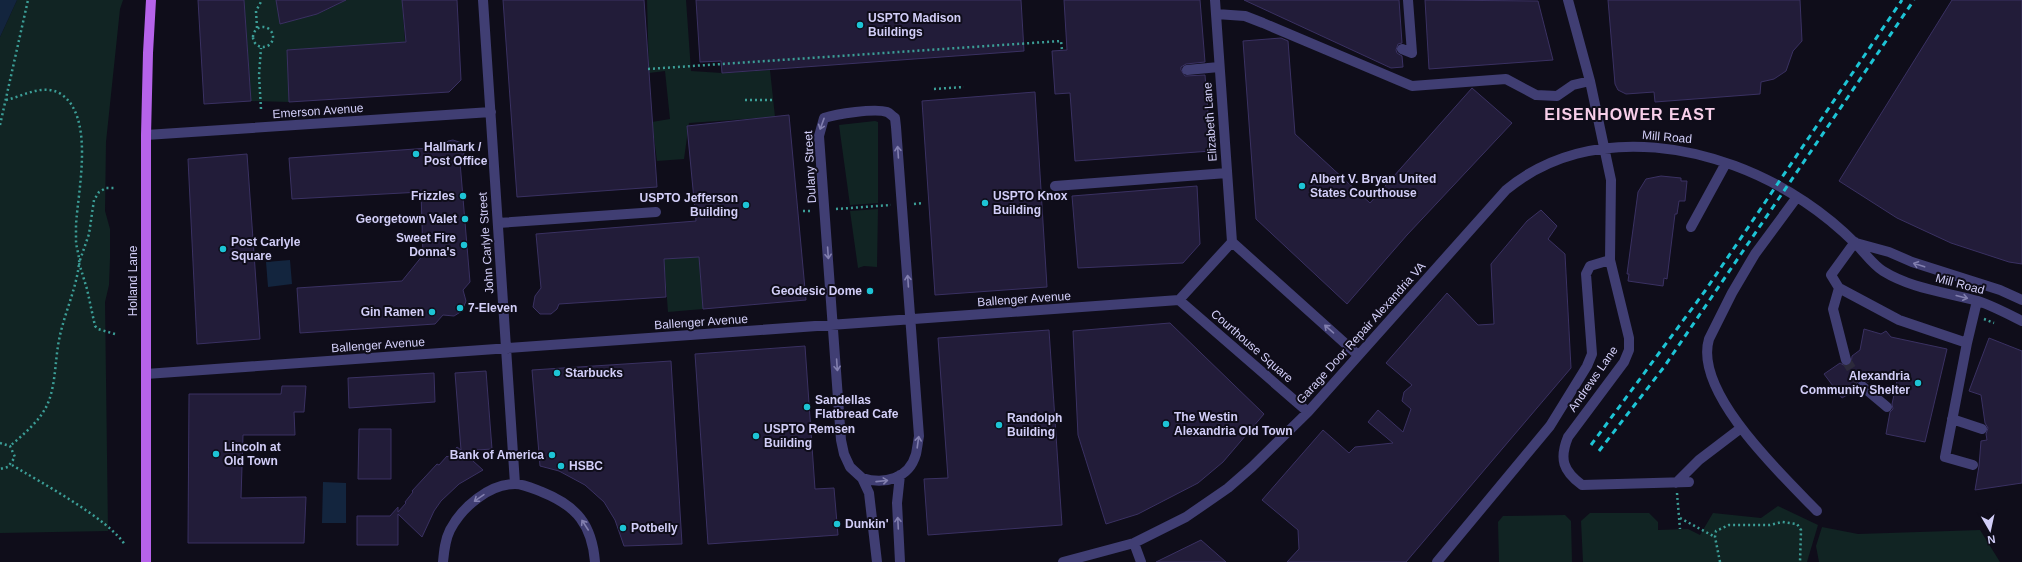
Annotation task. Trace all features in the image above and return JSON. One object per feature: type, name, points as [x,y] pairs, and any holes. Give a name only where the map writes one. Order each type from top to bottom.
[{"type":"main road","name":"Holland Lane","points":[[146,562],[146,135],[151,0]]},
{"type":"street","name":"John Carlyle Street","points":[[483,0],[516,484]]},
{"type":"street","name":"Elizabeth Lane","points":[[1215,0],[1232,242]]},
{"type":"street","points":[[1402,49],[1412,53],[1408,0]]},
{"type":"street","points":[[1568,0],[1590,81],[1605,148]]},
{"type":"street","points":[[1216,14],[1245,16],[1412,86],[1506,80],[1536,95],[1557,96],[1573,85],[1590,81]]},
{"type":"street","points":[[1188,70],[1219,67]]},
{"type":"street","name":"Dulany Street","points":[[862,478],[874,482],[884,482],[894,479],[900,475],[907,469],[916,456],[919,436],[895,118],[887,112],[878,111],[836,114],[824,118],[819,136],[842,440],[844,454],[850,466],[862,478],[869,493],[877,562]]},
{"type":"street","name":"Emerson Avenue","points":[[146,135],[491,112]]},
{"type":"street","name":"Mill Road","points":[[1538,168],[1559,158],[1605,148],[1669,148],[1691,151],[1754,174],[1797,197],[1831,221],[1855,242],[1882,270],[1901,281],[1977,301],[2022,321]]},
{"type":"street","name":"Andrews Lane","points":[[1605,148],[1611,180],[1610,260],[1629,338],[1629,350],[1624,362],[1568,437],[1563,451],[1564,465],[1572,478],[1582,485],[1689,482]]},
{"type":"street","points":[[1691,226],[1726,163]]},
{"type":"street","name":"Garage Door Repair Alexandria VA","points":[[1063,562],[1134,543],[1186,517],[1228,488],[1252,467],[1308,412],[1496,200],[1515,182],[1538,168]]},
{"type":"street","points":[[1055,186],[1227,173]]},
{"type":"street","points":[[1797,197],[1745,271],[1732,293],[1707,345],[1709,362],[1715,384],[1741,428],[1767,460],[1817,511]]},
{"type":"street","points":[[498,224],[656,212]]},
{"type":"street","points":[[1179,300],[1232,242],[1358,355]]},
{"type":"street","points":[[1855,242],[1831,275],[1839,288],[1899,320],[1967,343]]},
{"type":"street","name":"Mill Road","points":[[1855,242],[2000,290],[2022,300]]},
{"type":"street","points":[[1437,562],[1550,426],[1587,366],[1592,354],[1586,274],[1590,266],[1610,260]]},
{"type":"street","points":[[1839,288],[1833,309],[1846,360]]},
{"type":"street","name":"Ballenger Avenue","points":[[146,374],[834,326],[1179,300]]},
{"type":"street","name":"Courthouse Square","points":[[1179,300],[1308,412]]},
{"type":"street","points":[[1973,465],[1945,457],[1967,343],[1977,301]]},
{"type":"street","points":[[1862,386],[1886,407]]},
{"type":"street","points":[[1952,419],[1982,429]]},
{"type":"street","points":[[1676,483],[1699,460],[1741,428]]},
{"type":"street","points":[[900,475],[897,503],[900,562]]},
{"type":"street","points":[[443,562],[450,530],[462,512],[483,495],[500,488],[516,484],[550,495],[571,508],[585,524],[590,534],[595,562]]},
{"type":"street","points":[[1134,543],[1141,562]]},
{"type":"path","points":[[0,125],[28,0]]},
{"type":"path","points":[[257,28],[256,11],[262,0]]},
{"type":"path","points":[[263,26],[268,28],[273,35],[270,44],[261,48],[256,45],[252,38],[252,34],[257,28],[263,26]]},
{"type":"path","points":[[648,69],[1061,42],[1062,50]]},
{"type":"path","points":[[261,48],[259,75],[261,109]]},
{"type":"path","points":[[934,89],[964,87]]},
{"type":"path","points":[[6,100],[38,90],[50,90],[60,94],[68,100],[76,113],[81,139],[82,161],[76,234],[79,263],[87,289],[94,326],[98,329],[115,334]]},
{"type":"path","points":[[745,100],[772,100]]},
{"type":"path","points":[[10,446],[38,419],[48,404],[52,391],[64,315],[71,301],[79,263],[89,234],[94,200],[99,192],[106,188],[115,188]]},
{"type":"path","points":[[803,211],[923,203]]},
{"type":"path","points":[[0,443],[10,446],[15,457],[12,465],[4,469],[0,469]]},
{"type":"path","points":[[12,465],[103,524],[120,537],[125,545]]},
{"type":"path","points":[[1676,483],[1680,529]]},
{"type":"path","points":[[1680,518],[1715,537]]},
{"type":"path","points":[[1720,562],[1715,537],[1716,531],[1729,524],[1770,525],[1782,522],[1797,524],[1801,530],[1800,562]]},
{"type":"green space","points":[[17,0],[123,0],[120,9],[106,142],[105,211],[110,229],[109,285],[105,302],[108,531],[0,533],[0,37]]},
{"type":"green space","points":[[244,0],[276,0],[280,24],[317,14],[346,0],[402,0],[405,42],[287,50],[289,102],[251,101]]},
{"type":"green space","points":[[647,0],[686,0],[691,71],[722,73],[770,70],[775,117],[689,123],[684,159],[657,161],[652,122],[670,119],[665,71],[649,73]]},
{"type":"green space","points":[[875,121],[878,122],[878,203],[850,205],[839,125]]},
{"type":"green space","points":[[878,209],[877,267],[864,266],[858,268],[850,211]]},
{"type":"green space","points":[[699,257],[703,309],[668,312],[664,259]]},
{"type":"green space","points":[[1778,506],[1818,525],[1807,562],[1583,562],[1581,521],[1590,513],[1649,513],[1658,522],[1658,530],[1688,529],[1700,535],[1713,513],[1761,518]]},
{"type":"green space","points":[[1565,515],[1571,521],[1572,562],[1499,562],[1498,522],[1503,516]]},
{"type":"green space","points":[[1822,527],[1858,534],[1980,530],[2000,562],[1819,562],[1816,546]]},
{"type":"water","points":[[0,0],[17,0],[0,37]]},
{"type":"water","points":[[290,260],[292,284],[268,287],[266,262]]},
{"type":"water","points":[[323,482],[346,483],[346,523],[322,523]]},
{"type":"building","points":[[198,0],[244,0],[251,101],[204,104]]},
{"type":"building","points":[[276,0],[346,0],[317,14],[280,24]]},
{"type":"building","points":[[402,0],[457,0],[461,80],[449,92],[289,102],[287,50],[406,42]]},
{"type":"building","points":[[503,0],[644,0],[657,187],[517,197]]},
{"type":"building","name":"USPTO Madison Buildings","points":[[696,0],[1021,0],[1024,51],[722,73],[721,61],[700,62]]},
{"type":"building","points":[[1064,0],[1200,0],[1205,62],[1186,64],[1181,67],[1181,70],[1185,76],[1205,75],[1211,151],[1075,161],[1070,93],[1055,94],[1052,51],[1067,50]]},
{"type":"building","points":[[1244,0],[1399,0],[1402,43],[1398,44],[1396,50],[1397,53],[1402,56],[1403,67],[1391,68]]},
{"type":"building","points":[[1425,0],[1538,1],[1553,60],[1429,69]]},
{"type":"building","points":[[1608,0],[1800,0],[1802,41],[1793,51],[1786,71],[1774,79],[1761,82],[1760,94],[1655,102],[1654,92],[1626,94],[1618,90],[1615,84]]},
{"type":"building","points":[[1952,0],[2022,0],[2022,264],[2009,262],[1951,243],[1897,218],[1839,181]]},
{"type":"building","name":"Albert V. Bryan United States Courthouse","points":[[1281,38],[1288,41],[1295,134],[1370,203],[1472,88],[1512,123],[1407,235],[1347,304],[1256,219],[1243,41]]},
{"type":"building","name":"USPTO Knox Building","points":[[1035,92],[1047,287],[935,295],[922,101]]},
{"type":"building","name":"USPTO Jefferson Building","points":[[789,115],[806,300],[703,309],[699,257],[664,259],[666,297],[559,304],[557,309],[551,314],[540,314],[533,307],[535,296],[541,288],[536,234],[696,221],[687,126]]},
{"type":"building","points":[[453,140],[462,143],[465,151],[460,162],[470,282],[463,290],[466,301],[462,311],[454,316],[443,315],[435,324],[300,333],[297,288],[402,281],[423,255],[421,192],[292,199],[289,158],[443,147],[448,141]]},
{"type":"building","name":"Post Carlyle Square","points":[[247,154],[260,339],[197,344],[188,159]]},
{"type":"building","points":[[1661,176],[1681,178],[1681,181],[1687,181],[1685,201],[1679,201],[1677,214],[1675,214],[1667,279],[1664,278],[1663,286],[1628,281],[1629,274],[1627,274],[1638,192],[1646,179]]},
{"type":"building","points":[[1197,186],[1200,244],[1183,263],[1078,268],[1072,196]]},
{"type":"building","points":[[1541,210],[1557,226],[1548,239],[1565,254],[1571,368],[1406,562],[1287,562],[1299,549],[1298,530],[1262,500],[1323,430],[1349,453],[1355,447],[1393,443],[1368,422],[1378,410],[1403,432],[1411,409],[1402,401],[1404,392],[1412,385],[1386,363],[1447,293],[1478,325],[1494,324],[1491,264],[1527,221]]},
{"type":"building","name":"The Westin Alexandria Old Town","points":[[1170,323],[1264,414],[1223,462],[1198,483],[1138,514],[1106,524],[1078,435],[1073,331]]},
{"type":"building","name":"Alexandria Community Shelter","points":[[1864,329],[1881,334],[1886,331],[1891,337],[1947,349],[1925,442],[1886,434],[1890,412],[1893,409],[1892,404],[1897,381],[1878,376],[1868,382],[1860,380],[1856,384],[1857,389],[1842,398],[1824,374],[1840,363],[1845,366],[1851,364],[1852,356],[1860,350]]},
{"type":"building","name":"Randolph Building","points":[[1049,330],[1062,525],[928,535],[924,479],[948,478],[938,338]]},
{"type":"building","points":[[1989,338],[2022,351],[2022,483],[1975,490],[1981,441],[1987,440],[1986,434],[1988,428],[1985,423],[1981,395],[1969,391]]},
{"type":"building","name":"USPTO Remsen Building","points":[[805,346],[815,489],[834,488],[838,535],[708,544],[695,354]]},
{"type":"building","points":[[671,361],[682,544],[624,546],[615,520],[604,502],[585,485],[559,471],[540,466],[532,370]]},
{"type":"building","points":[[486,371],[492,449],[462,451],[483,470],[459,484],[441,501],[434,511],[422,537],[398,514],[398,545],[357,545],[357,516],[390,516],[398,507],[398,512],[406,503],[405,502],[413,492],[412,491],[437,464],[439,465],[457,447],[461,450],[455,373]]},
{"type":"building","points":[[434,373],[435,402],[349,408],[348,378]]},
{"type":"building","name":"Lincoln at Old Town","points":[[282,386],[306,386],[304,412],[294,412],[295,435],[243,435],[241,498],[306,497],[304,543],[188,543],[189,394],[281,394]]},
{"type":"building","points":[[359,429],[391,429],[391,479],[358,479]]},
{"type":"building","points":[[1201,540],[1226,562],[1156,562]]},
{"type":"tunnel","points":[[1846,360],[1862,386]]},
{"type":"railway","points":[[1591,445],[1705,291],[1902,0]]},
{"type":"railway","points":[[1599,451],[1664,367],[1914,0]]},
{"type":"place","name":"USPTO Madison Buildings","points":[[860,25]]},
{"type":"place","name":"Hallmark / Post Office","points":[[416,154]]},
{"type":"place","name":"Albert V. Bryan United States Courthouse","points":[[1302,186]]},
{"type":"place","name":"Frizzles","points":[[463,196]]},
{"type":"place","name":"USPTO Knox Building","points":[[985,203]]},
{"type":"place","name":"USPTO Jefferson Building","points":[[746,205]]},
{"type":"place","name":"Georgetown Valet","points":[[465,219]]},
{"type":"place","name":"Sweet Fire Donna's","points":[[464,245]]},
{"type":"place","name":"Post Carlyle Square","points":[[223,249]]},
{"type":"place","name":"Geodesic Dome","points":[[870,291]]},
{"type":"place","name":"7-Eleven","points":[[460,308]]},
{"type":"place","name":"Gin Ramen","points":[[432,312]]},
{"type":"place","name":"Starbucks","points":[[557,373]]},
{"type":"place","name":"Alexandria Community Shelter","points":[[1918,383]]},
{"type":"place","name":"Sandellas Flatbread Cafe","points":[[807,407]]},
{"type":"place","name":"The Westin Alexandria Old Town","points":[[1166,424]]},
{"type":"place","name":"Randolph Building","points":[[999,425]]},
{"type":"place","name":"USPTO Remsen Building","points":[[756,436]]},
{"type":"place","name":"Lincoln at Old Town","points":[[216,454]]},
{"type":"place","name":"Bank of America","points":[[552,455]]},
{"type":"place","name":"HSBC","points":[[561,466]]},
{"type":"place","name":"Dunkin'","points":[[837,524]]},
{"type":"place","name":"Potbelly","points":[[623,528]]},
{"type":"district","name":"EISENHOWER EAST","points":[[1630,114]]}]
